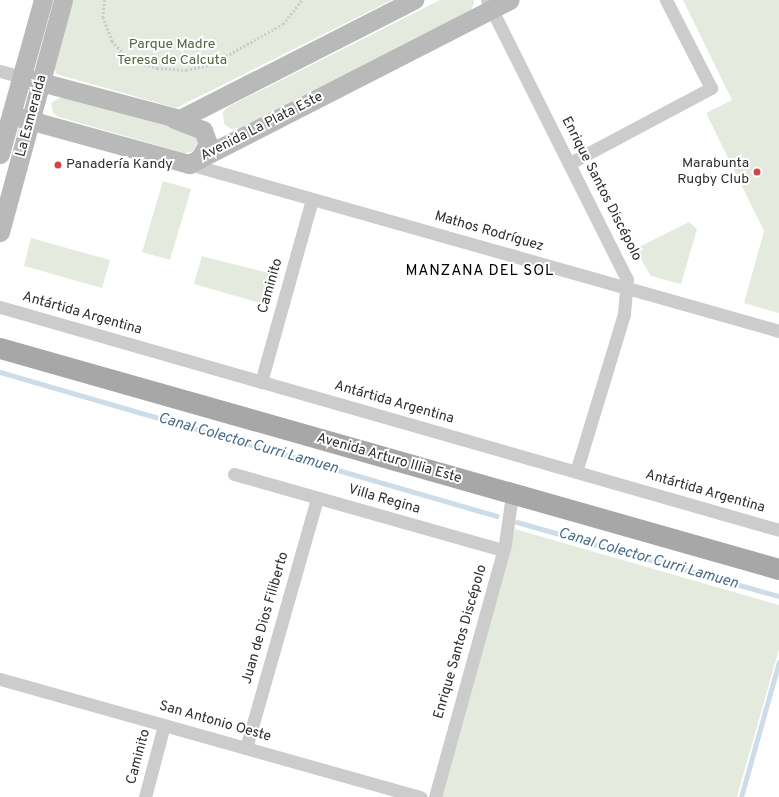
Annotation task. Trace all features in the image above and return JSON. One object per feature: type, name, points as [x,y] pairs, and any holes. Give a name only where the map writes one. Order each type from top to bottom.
[{"type":"main road","name":"La Esmeralda","points":[[0,154],[5,114],[22,76],[43,0]]},
{"type":"main road","name":"La Esmeralda","points":[[0,232],[64,0]]},
{"type":"main road","points":[[171,118],[189,116],[414,0]]},
{"type":"main road","name":"Avenida La Plata Este","points":[[5,114],[194,162],[489,4],[509,0]]},
{"type":"main road","points":[[22,76],[171,118],[203,130],[208,144],[194,162]]},
{"type":"main road","name":"Avenida Arturo Illia Este","points":[[0,348],[779,569]]},
{"type":"street","points":[[570,163],[711,88],[666,0]]},
{"type":"street","name":"Enrique Santos Discépolo","points":[[489,4],[620,260],[629,288]]},
{"type":"street","points":[[0,71],[22,76]]},
{"type":"street","name":"Mathos Rodríguez","points":[[194,162],[312,199],[779,331]]},
{"type":"street","name":"Caminito","points":[[261,382],[312,199]]},
{"type":"street","points":[[576,472],[629,288]]},
{"type":"street","name":"Antártida Argentina","points":[[0,307],[779,530]]},
{"type":"street","name":"Villa Regina","points":[[234,474],[503,550]]},
{"type":"street","name":"Enrique Santos Discépolo","points":[[435,797],[503,550],[512,494]]},
{"type":"street","name":"Juan de Dios Filiberto","points":[[246,748],[317,498]]},
{"type":"street","name":"San Antonio Oeste","points":[[0,679],[421,797]]},
{"type":"street","name":"Caminito","points":[[145,797],[164,725]]},
{"type":"path","points":[[105,0],[103,17],[112,41],[129,59],[157,68],[186,70],[212,64],[283,24],[302,0]]},
{"type":"green space","name":"Parque Madre Teresa de Calcuta","points":[[72,0],[392,0],[176,108],[56,74],[54,64]]},
{"type":"green space","points":[[440,0],[474,0],[474,4],[471,10],[239,128],[231,129],[224,124],[223,112],[228,107]]},
{"type":"green space","name":"Marabunta Rugby Club","points":[[683,0],[779,0],[779,313],[744,303],[764,231],[706,113],[732,100]]},
{"type":"green space","points":[[63,96],[195,133],[198,143],[192,152],[184,153],[59,117],[53,113],[51,103]]},
{"type":"green space","points":[[163,181],[191,189],[170,260],[142,252]]},
{"type":"green space","points":[[689,222],[697,229],[681,284],[651,276],[635,249]]},
{"type":"green space","points":[[31,238],[110,260],[102,288],[24,266]]},
{"type":"green space","points":[[202,256],[272,274],[264,304],[194,284]]},
{"type":"green space","points":[[515,529],[779,605],[779,649],[737,797],[441,797]]},
{"type":"waterway","name":"Canal Colector Curri Lamuen","points":[[0,372],[497,516]]},
{"type":"waterway","name":"Canal Colector Curri Lamuen","points":[[517,522],[779,596]]},
{"type":"waterway","points":[[741,797],[779,662]]},
{"type":"place","name":"Panadería Kandy","points":[[58,165]]},
{"type":"place","name":"Marabunta Rugby Club","points":[[757,172]]},
{"type":"district","name":"MANZANA DEL SOL","points":[[480,272]]}]
